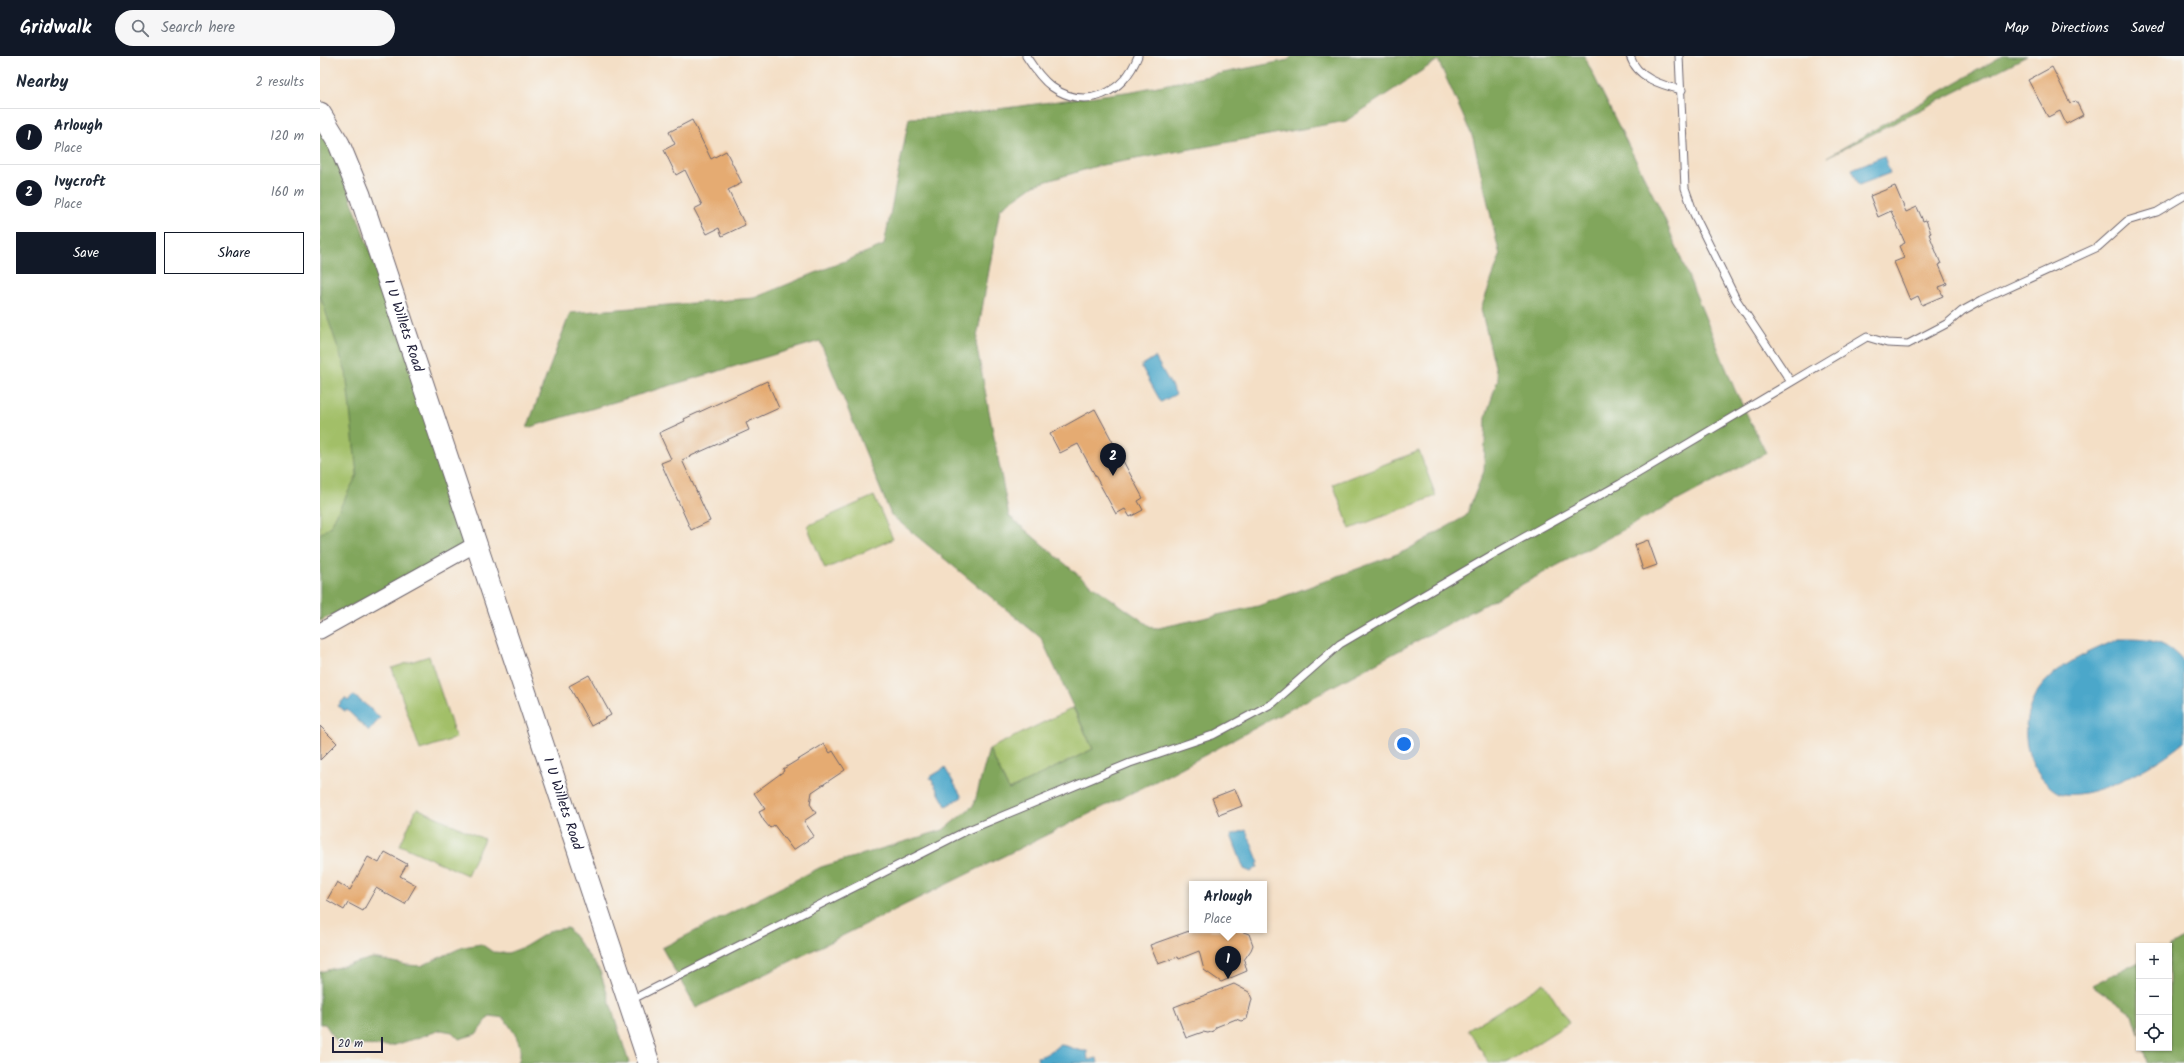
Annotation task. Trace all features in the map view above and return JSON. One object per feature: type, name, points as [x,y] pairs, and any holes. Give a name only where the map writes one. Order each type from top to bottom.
[{"type":"street","name":"I U Willets Road","points":[[320,113],[339,144],[354,176],[649,1063]]},
{"type":"street","points":[[320,631],[476,544]]},
{"type":"lane","points":[[1026,56],[1051,86],[1064,93],[1091,99],[1116,88],[1128,75],[1138,56]]},
{"type":"lane","points":[[1630,56],[1632,64],[1654,83],[1682,90]]},
{"type":"lane","points":[[1679,56],[1682,90],[1681,106],[1685,188],[1694,214],[1736,298],[1791,382]]},
{"type":"lane","points":[[629,1001],[966,831],[1130,764],[1213,735],[1273,703],[1340,644],[1492,554],[1627,480],[1867,337],[1887,343],[1908,344],[1948,323],[1962,311],[1982,300],[2098,247],[2127,221],[2157,212],[2184,196]]},
{"type":"green space","points":[[1292,56],[1584,56],[1664,217],[1735,390],[1766,453],[1168,775],[696,1008],[662,948],[821,867],[943,830],[974,805],[989,749],[1009,790],[1093,749],[1041,638],[891,515],[820,341],[527,428],[570,313],[754,298],[884,245],[909,118],[938,117],[1133,91],[1288,60]],"holes":[[[1438,60],[1473,138],[1500,256],[1481,309],[1498,379],[1486,416],[1484,471],[1466,516],[1405,551],[1258,606],[1154,629],[1083,579],[1009,516],[976,343],[1000,209],[1034,185],[1097,166],[1346,121]]]},
{"type":"green space","points":[[2002,56],[2027,56],[1827,157]]},
{"type":"green space","points":[[320,113],[476,544],[320,621],[320,534],[330,527],[357,475],[346,372],[320,295]]},
{"type":"green space","points":[[320,250],[400,509],[320,554]]},
{"type":"green space","points":[[1419,451],[1436,496],[1350,529],[1333,484]]},
{"type":"green space","points":[[874,496],[893,539],[825,569],[807,526]]},
{"type":"green space","points":[[429,656],[456,738],[420,750],[392,668]]},
{"type":"green space","points":[[1073,708],[1093,749],[1009,790],[989,749]]},
{"type":"green space","points":[[417,808],[484,839],[467,875],[400,845]]},
{"type":"green space","points":[[568,928],[600,971],[629,1063],[518,1063],[520,1051],[515,1034],[504,1018],[490,1016],[476,1034],[459,1039],[452,1032],[441,1030],[392,1046],[339,1045],[325,1024],[320,1024],[320,972],[373,958],[407,965],[421,966],[463,947],[481,944],[493,952],[508,953],[524,947],[552,930]]},
{"type":"green space","points":[[2184,939],[2184,1063],[2147,1063],[2144,1051],[2172,1051],[2172,945]]},
{"type":"green space","points":[[2136,963],[2136,1024],[2133,1014],[2092,985]]},
{"type":"green space","points":[[1544,983],[1569,1023],[1506,1063],[1489,1063],[1468,1030]]},
{"type":"water","points":[[1884,156],[1890,173],[1859,185],[1852,169]]},
{"type":"water","points":[[1155,357],[1176,394],[1161,402],[1141,366]]},
{"type":"water","points":[[2119,639],[2139,639],[2155,642],[2177,654],[2184,662],[2184,742],[2173,751],[2144,769],[2110,786],[2077,794],[2060,793],[2044,781],[2030,757],[2026,743],[2026,729],[2032,702],[2048,679],[2064,666]]},
{"type":"water","points":[[353,695],[380,718],[369,731],[347,710],[345,711],[338,706],[345,698],[348,701]]},
{"type":"water","points":[[945,768],[962,797],[946,806],[930,777]]},
{"type":"water","points":[[1246,830],[1259,863],[1257,864],[1258,867],[1251,872],[1244,869],[1231,835]]},
{"type":"water","points":[[1061,1045],[1081,1051],[1087,1051],[1088,1060],[1097,1058],[1098,1063],[1038,1063],[1037,1057],[1047,1054]]},
{"type":"building","points":[[2052,67],[2070,103],[2076,101],[2083,115],[2066,124],[2060,111],[2048,117],[2028,80]]},
{"type":"building","points":[[692,120],[711,159],[726,151],[742,183],[728,190],[745,225],[722,236],[719,228],[707,234],[694,209],[702,205],[685,170],[676,175],[664,150],[675,144],[669,132]]},
{"type":"building","points":[[1895,186],[1906,212],[1917,207],[1923,221],[1926,220],[1931,233],[1929,234],[1941,264],[1939,265],[1947,284],[1939,287],[1943,296],[1922,305],[1918,296],[1910,300],[1894,262],[1904,258],[1899,246],[1905,243],[1891,211],[1878,217],[1870,196]]},
{"type":"building","points":[[767,381],[779,408],[746,423],[749,430],[682,460],[710,521],[691,530],[661,463],[671,459],[659,433],[685,421],[684,419]]},
{"type":"building","points":[[1095,409],[1143,498],[1138,501],[1143,510],[1130,517],[1125,509],[1116,514],[1078,444],[1060,453],[1050,434]]},
{"type":"building","points":[[1648,540],[1657,565],[1643,570],[1635,545]]},
{"type":"building","points":[[589,675],[611,715],[591,726],[569,686]]},
{"type":"building","points":[[320,726],[337,743],[320,760]]},
{"type":"building","points":[[824,744],[830,753],[833,751],[845,770],[812,792],[810,804],[816,813],[804,821],[814,836],[793,850],[774,825],[770,828],[764,821],[759,812],[765,809],[754,793],[784,771],[783,769]]},
{"type":"building","points":[[1235,789],[1242,806],[1219,815],[1212,798]]},
{"type":"building","points":[[385,852],[407,864],[400,876],[416,885],[405,904],[376,888],[363,911],[348,903],[344,910],[327,900],[337,882],[350,890],[368,857],[379,863]]},
{"type":"building","points":[[1189,931],[1189,933],[1246,933],[1249,934],[1253,945],[1244,960],[1247,971],[1221,982],[1204,970],[1199,951],[1179,959],[1178,957],[1158,964],[1150,945]]},
{"type":"building","points":[[1234,984],[1249,992],[1252,999],[1247,1019],[1241,1021],[1236,1019],[1216,1027],[1214,1031],[1208,1033],[1203,1032],[1186,1038],[1174,1007]]},
{"type":"place","name":"Ivycroft","points":[[1113,476]]},
{"type":"place","name":"Arlough","points":[[1228,979]]}]
